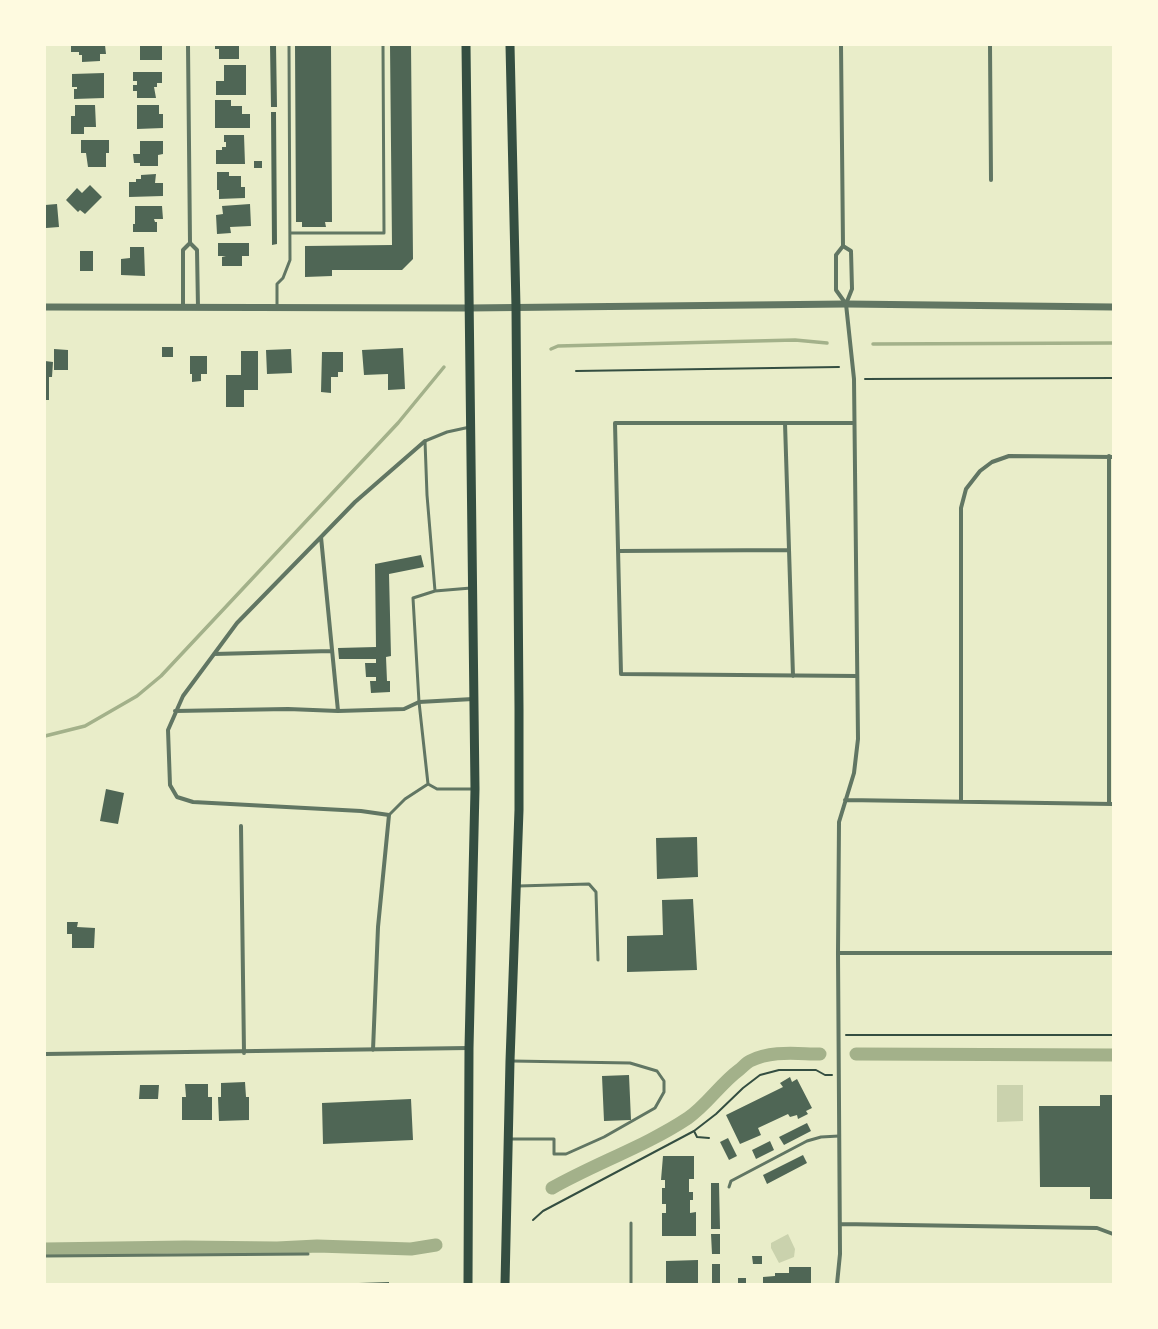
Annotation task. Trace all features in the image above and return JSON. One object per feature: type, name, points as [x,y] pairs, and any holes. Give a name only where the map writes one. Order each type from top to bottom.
[{"type":"main road","points":[[466,45],[468,308],[475,699],[475,790],[469,1048],[468,1284]]},
{"type":"main road","points":[[505,1284],[519,717],[516,307],[510,45]]},
{"type":"street","points":[[188,45],[190,243],[197,250],[198,308]]},
{"type":"street","points":[[842,45],[843,246],[836,255],[836,290],[846,304]]},
{"type":"street","points":[[990,45],[991,180]]},
{"type":"street","points":[[183,308],[183,250],[190,243]]},
{"type":"street","points":[[837,1284],[840,1254],[838,952],[840,822],[845,800],[854,773],[858,739],[854,378],[846,304],[852,289],[851,252],[843,246]]},
{"type":"street","points":[[45,307],[468,308],[846,304],[1113,307]]},
{"type":"street","points":[[854,424],[616,423],[621,674],[857,676]]},
{"type":"street","points":[[785,423],[793,676]]},
{"type":"street","points":[[373,1050],[378,927],[389,815],[361,811],[193,802],[177,797],[170,785],[168,730],[175,711],[183,696],[237,623],[355,502],[425,441]]},
{"type":"street","points":[[845,800],[1111,804],[1111,456],[1009,456],[992,462],[980,471],[966,489],[961,508],[961,801]]},
{"type":"street","points":[[320,537],[338,711]]},
{"type":"street","points":[[618,551],[789,550]]},
{"type":"street","points":[[214,654],[331,651]]},
{"type":"street","points":[[175,711],[288,709],[338,711],[404,709],[419,702],[475,699]]},
{"type":"street","points":[[241,826],[244,1053]]},
{"type":"street","points":[[838,952],[1113,952]]},
{"type":"street","points":[[45,1054],[244,1053],[469,1048]]},
{"type":"street","points":[[840,1224],[1097,1228],[1113,1234]]},
{"type":"lane","points":[[277,308],[277,284],[283,278],[290,260],[289,45]]},
{"type":"lane","points":[[290,233],[384,233],[383,45]]},
{"type":"lane","points":[[435,592],[427,495],[425,441],[447,432],[470,427]]},
{"type":"lane","points":[[428,784],[419,702],[413,598],[435,592],[473,587]]},
{"type":"lane","points":[[428,784],[437,789],[475,790]]},
{"type":"lane","points":[[389,815],[405,799],[428,784]]},
{"type":"lane","points":[[516,886],[589,884],[596,892],[598,960]]},
{"type":"lane","points":[[508,1139],[554,1139],[554,1154],[566,1154],[604,1136],[655,1108],[664,1092],[664,1081],[657,1071],[630,1063],[510,1061]]},
{"type":"lane","points":[[729,1187],[731,1181],[807,1141],[821,1137],[840,1136]]},
{"type":"lane","points":[[631,1223],[631,1284]]},
{"type":"lane","points":[[45,1256],[308,1254]]},
{"type":"path","points":[[576,371],[839,368]]},
{"type":"path","points":[[865,378],[1113,378]]},
{"type":"path","points":[[839,1035],[1113,1035]]},
{"type":"path","points":[[533,1220],[543,1211],[694,1131],[716,1114],[752,1080],[769,1072],[816,1070],[826,1075],[839,1074]]},
{"type":"path","points":[[694,1131],[697,1136],[709,1138]]},
{"type":"green space","points":[[997,1085],[1023,1085],[1023,1121],[997,1122]]},
{"type":"green space","points":[[788,1234],[795,1249],[794,1257],[779,1263],[771,1248],[771,1243]]},
{"type":"building","points":[[71,45],[105,45],[106,54],[100,54],[100,61],[82,62],[82,55],[79,55],[79,52],[71,52]]},
{"type":"building","points":[[140,45],[162,46],[162,60],[140,60]]},
{"type":"building","points":[[215,45],[239,45],[239,59],[219,59],[219,49],[215,49]]},
{"type":"building","points":[[270,45],[276,45],[277,107],[271,107]]},
{"type":"building","points":[[295,45],[331,45],[332,222],[325,222],[326,227],[302,227],[302,222],[296,222]]},
{"type":"building","points":[[390,45],[411,45],[413,259],[402,270],[332,270],[332,276],[305,277],[305,246],[392,245]]},
{"type":"building","points":[[224,65],[246,65],[246,95],[216,95],[216,81],[224,81]]},
{"type":"building","points":[[133,72],[162,72],[162,83],[157,83],[157,87],[154,87],[156,98],[137,98],[137,91],[133,91],[133,85],[137,85],[137,81],[133,81]]},
{"type":"building","points":[[104,73],[104,98],[74,99],[74,89],[77,89],[77,87],[72,87],[72,74]]},
{"type":"building","points":[[215,100],[231,100],[231,106],[242,106],[242,114],[250,114],[250,128],[215,128]]},
{"type":"building","points":[[75,105],[95,105],[96,127],[84,127],[84,134],[71,134],[71,116],[75,116]]},
{"type":"building","points":[[137,105],[159,105],[159,114],[163,114],[163,128],[137,129]]},
{"type":"building","points":[[271,112],[276,112],[277,244],[272,245]]},
{"type":"building","points":[[224,135],[244,135],[245,164],[216,164],[216,150],[222,150],[222,147],[226,147]]},
{"type":"building","points":[[81,140],[109,140],[109,153],[106,153],[106,167],[88,167],[86,153],[81,153]]},
{"type":"building","points":[[140,141],[163,141],[163,154],[158,155],[158,166],[140,166],[140,163],[134,163],[133,154],[140,154]]},
{"type":"building","points":[[254,161],[262,161],[262,168],[254,168]]},
{"type":"building","points":[[217,172],[229,172],[229,176],[241,176],[241,187],[245,187],[245,198],[219,199],[219,190],[217,190]]},
{"type":"building","points":[[156,174],[155,183],[163,183],[163,196],[129,197],[129,182],[136,182],[136,179],[141,179],[141,175]]},
{"type":"building","points":[[90,185],[102,197],[85,214],[80,210],[78,212],[66,200],[77,188],[82,193]]},
{"type":"building","points":[[57,204],[59,227],[46,228],[45,205]]},
{"type":"building","points":[[250,204],[251,226],[230,227],[231,233],[217,234],[216,215],[223,214],[222,206]]},
{"type":"building","points":[[135,206],[162,206],[163,219],[154,219],[155,222],[157,222],[157,232],[133,232],[133,224],[135,224]]},
{"type":"building","points":[[218,243],[249,243],[249,256],[242,256],[242,266],[222,266],[222,257],[226,256],[218,256]]},
{"type":"building","points":[[130,247],[144,247],[145,276],[121,275],[121,259],[130,258]]},
{"type":"building","points":[[80,251],[93,251],[93,271],[80,271]]},
{"type":"building","points":[[162,347],[173,347],[173,357],[162,357]]},
{"type":"building","points":[[403,348],[405,389],[388,390],[388,374],[364,375],[362,350]]},
{"type":"building","points":[[54,349],[68,350],[68,370],[54,370]]},
{"type":"building","points":[[291,349],[292,373],[267,374],[266,350]]},
{"type":"building","points":[[241,351],[258,351],[258,390],[244,390],[244,407],[226,407],[226,375],[241,375]]},
{"type":"building","points":[[322,352],[343,352],[343,372],[338,372],[338,377],[331,377],[331,393],[321,392]]},
{"type":"building","points":[[190,356],[207,356],[207,374],[201,374],[201,381],[192,382],[192,374],[190,374]]},
{"type":"building","points":[[45,361],[53,362],[52,377],[49,377],[49,400],[45,400]]},
{"type":"building","points":[[421,555],[424,567],[389,574],[391,656],[386,657],[387,681],[390,681],[390,692],[371,693],[370,681],[376,681],[376,677],[366,677],[365,663],[376,663],[376,659],[339,659],[338,648],[376,647],[375,564]]},
{"type":"building","points":[[106,789],[124,793],[118,824],[100,821]]},
{"type":"building","points":[[697,837],[698,877],[657,879],[656,838]]},
{"type":"building","points":[[693,899],[697,970],[627,972],[627,936],[663,935],[662,900]]},
{"type":"building","points":[[67,922],[78,922],[77,927],[95,928],[94,948],[72,948],[72,934],[67,934]]},
{"type":"building","points":[[629,1075],[631,1120],[604,1121],[602,1076]]},
{"type":"building","points":[[790,1077],[792,1082],[797,1079],[812,1108],[806,1111],[808,1114],[798,1119],[797,1115],[790,1117],[788,1114],[758,1128],[761,1135],[740,1144],[726,1115],[783,1087],[780,1083]]},
{"type":"building","points":[[245,1082],[246,1097],[249,1097],[249,1120],[219,1121],[218,1097],[221,1097],[221,1083]]},
{"type":"building","points":[[185,1084],[208,1084],[208,1097],[212,1097],[212,1120],[182,1120],[182,1097],[186,1097]]},
{"type":"building","points":[[140,1085],[159,1085],[158,1099],[139,1099]]},
{"type":"building","points":[[1100,1095],[1113,1095],[1113,1199],[1090,1199],[1090,1187],[1040,1187],[1039,1106],[1100,1106]]},
{"type":"building","points":[[411,1099],[413,1140],[323,1144],[322,1103]]},
{"type":"building","points":[[807,1123],[811,1131],[784,1145],[779,1137]]},
{"type":"building","points":[[728,1138],[737,1156],[729,1160],[720,1142]]},
{"type":"building","points":[[770,1141],[774,1150],[756,1159],[752,1150]]},
{"type":"building","points":[[803,1155],[807,1163],[767,1184],[763,1175]]},
{"type":"building","points":[[663,1156],[694,1156],[694,1179],[689,1179],[689,1192],[693,1192],[693,1200],[690,1200],[690,1213],[696,1212],[696,1236],[662,1236],[662,1213],[666,1213],[666,1204],[662,1204],[662,1188],[665,1188],[665,1180],[661,1180]]},
{"type":"building","points":[[711,1183],[719,1183],[720,1229],[711,1229]]},
{"type":"building","points":[[711,1234],[720,1234],[720,1254],[712,1254]]},
{"type":"building","points":[[752,1256],[762,1256],[762,1264],[753,1264]]},
{"type":"building","points":[[698,1260],[698,1283],[666,1283],[666,1261]]},
{"type":"building","points":[[712,1264],[720,1264],[720,1284],[712,1284]]},
{"type":"building","points":[[789,1267],[811,1267],[811,1284],[763,1284],[763,1277],[775,1276],[775,1273],[789,1273]]},
{"type":"building","points":[[738,1278],[746,1278],[746,1284],[738,1284]]},
{"type":"building","points":[[389,1282],[389,1284],[359,1284],[359,1283]]},
{"type":"waterway","points":[[551,349],[558,346],[795,340],[827,343]]},
{"type":"waterway","points":[[873,344],[1113,343]]},
{"type":"waterway","points":[[45,736],[85,726],[137,696],[161,676],[398,423],[444,367]]},
{"type":"waterway","points":[[552,1188],[586,1170],[638,1146],[688,1118],[750,1061],[767,1055],[776,1054],[820,1054]]},
{"type":"waterway","points":[[856,1054],[1113,1055]]},
{"type":"waterway","points":[[45,1249],[185,1247],[277,1248],[317,1246],[411,1249],[436,1245]]}]
